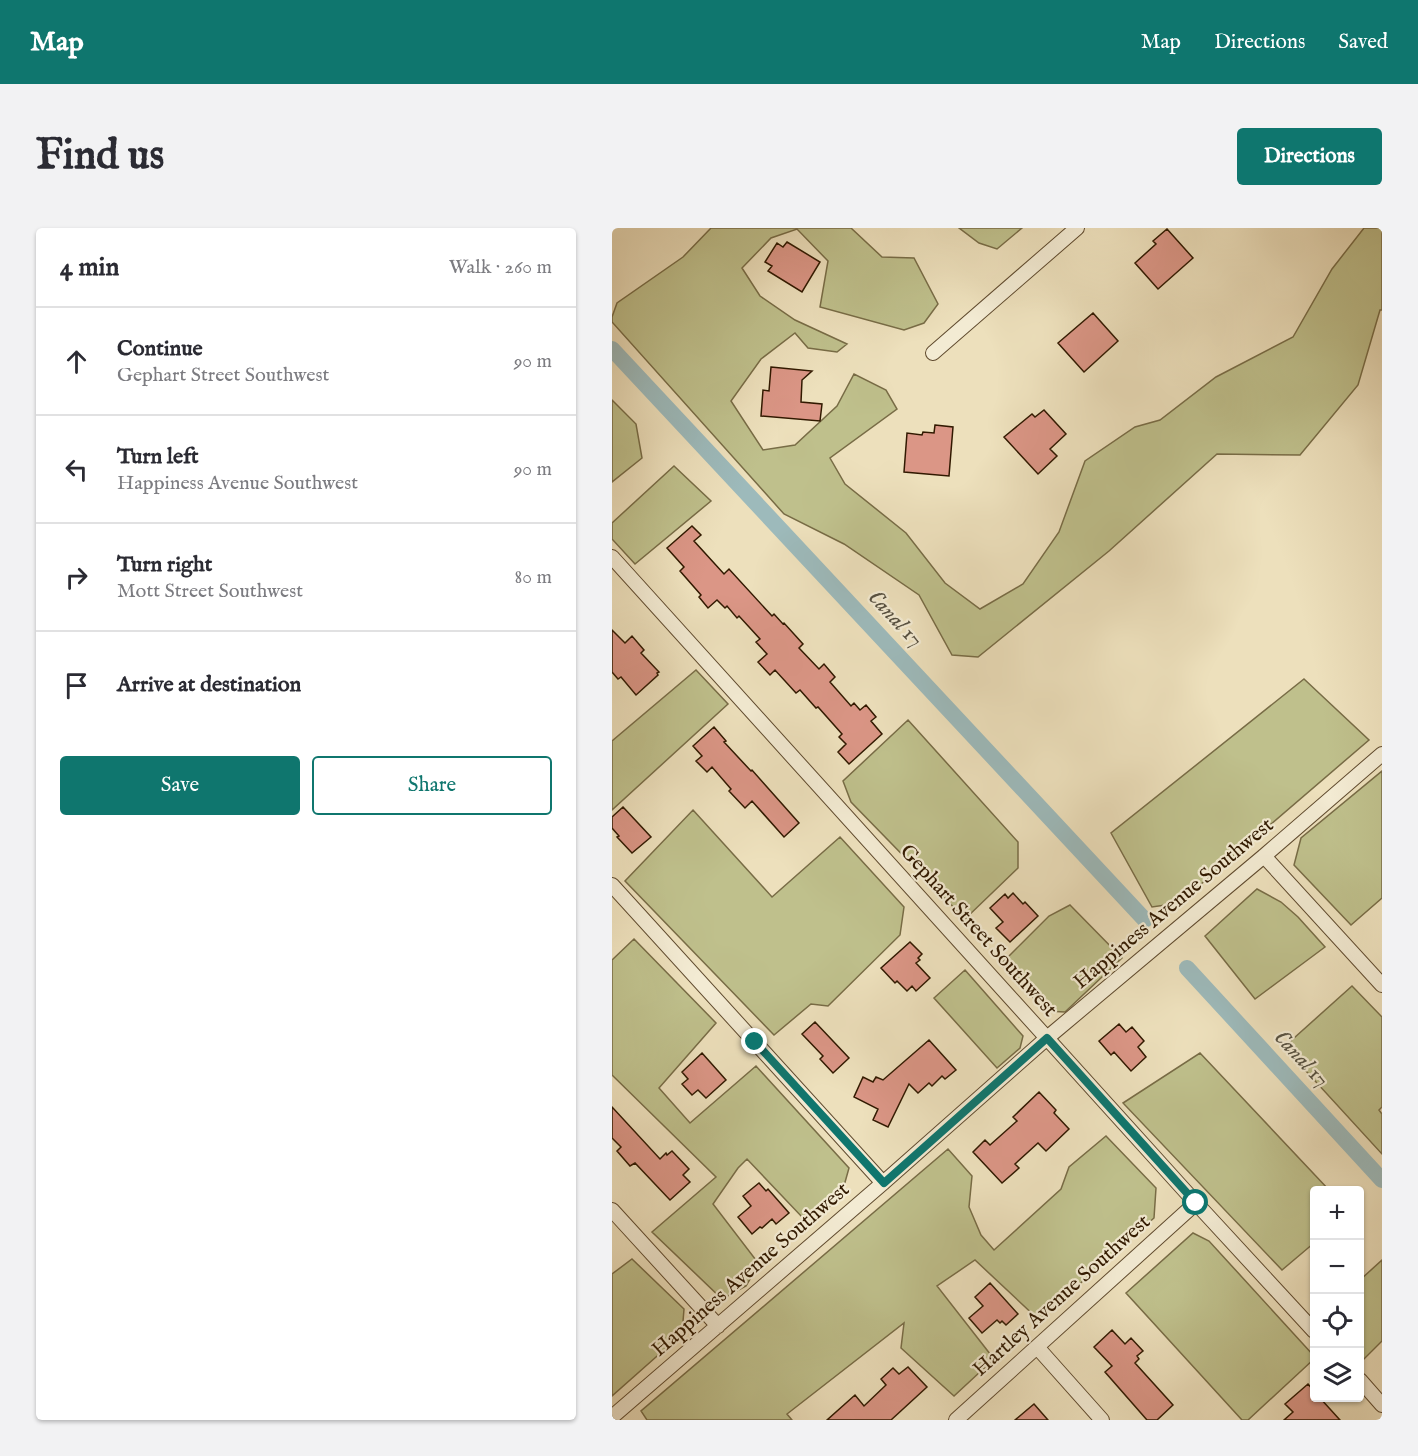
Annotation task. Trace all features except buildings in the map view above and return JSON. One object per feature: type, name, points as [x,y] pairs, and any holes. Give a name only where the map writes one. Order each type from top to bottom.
[{"type":"street","points":[[933,353],[1077,228]]},
{"type":"street","name":"Gephart Street Southwest","points":[[612,557],[1310,1327]]},
{"type":"street","name":"Happiness Avenue Southwest","points":[[612,1417],[884,1183],[1047,1038],[1382,754]]},
{"type":"street","points":[[1264,856],[1382,985]]},
{"type":"street","points":[[612,885],[884,1183]]},
{"type":"street","name":"Hartley Avenue Southwest","points":[[956,1420],[1196,1203]]},
{"type":"street","points":[[612,1210],[718,1326]]},
{"type":"street","points":[[1037,1347],[1102,1420]]},
{"type":"street","points":[[1364,1385],[1382,1405]]},
{"type":"green space","points":[[711,228],[851,228],[882,257],[914,258],[938,304],[924,323],[904,330],[820,307],[828,261],[797,229],[771,238],[742,268],[760,296],[795,320],[847,344],[837,352],[808,348],[795,333],[761,359],[731,401],[763,450],[795,445],[837,406],[854,374],[886,390],[897,409],[830,458],[845,484],[906,533],[945,583],[980,609],[1023,584],[1059,532],[1085,461],[1135,427],[1160,420],[1216,377],[1293,337],[1332,269],[1364,228],[1382,228],[1382,310],[1380,310],[1358,385],[1300,455],[1217,454],[1109,551],[978,657],[952,655],[919,595],[844,544],[784,514],[612,322],[617,303],[683,257]]},
{"type":"green space","points":[[959,228],[1022,228],[997,249],[979,243]]},
{"type":"green space","points":[[612,400],[636,424],[642,458],[612,482]]},
{"type":"green space","points":[[674,466],[711,501],[635,564],[612,539],[612,523]]},
{"type":"green space","points":[[696,670],[728,704],[612,810],[612,741]]},
{"type":"green space","points":[[1304,679],[1369,740],[1179,903],[1152,907],[1111,833]]},
{"type":"green space","points":[[908,720],[1018,842],[1018,868],[965,919],[851,802],[843,781]]},
{"type":"green space","points":[[1382,771],[1382,898],[1351,925],[1294,865],[1301,838]]},
{"type":"green space","points":[[693,810],[772,897],[840,837],[904,907],[900,935],[828,1006],[811,1004],[774,1035],[625,881]]},
{"type":"green space","points":[[1257,889],[1281,902],[1325,947],[1255,999],[1205,936]]},
{"type":"green space","points":[[1070,905],[1122,958],[1065,1012],[1046,1011],[1001,964],[1049,916]]},
{"type":"green space","points":[[634,939],[716,1023],[659,1088],[690,1123],[756,1066],[849,1168],[842,1193],[827,1209],[802,1217],[747,1159],[738,1168],[713,1204],[759,1264],[746,1286],[722,1299],[652,1232],[716,1177],[612,1075],[612,960]]},
{"type":"green space","points":[[965,970],[1023,1036],[1020,1048],[997,1068],[934,998]]},
{"type":"green space","points":[[1352,986],[1382,1017],[1382,1107],[1379,1110],[1382,1114],[1382,1154],[1284,1047]]},
{"type":"green space","points":[[1200,1053],[1325,1186],[1310,1186],[1310,1246],[1282,1270],[1123,1103]]},
{"type":"green space","points":[[1106,1136],[1156,1188],[1154,1218],[1039,1320],[975,1260],[937,1286],[994,1359],[954,1396],[901,1348],[904,1323],[787,1414],[792,1420],[647,1420],[641,1411],[948,1149],[972,1176],[969,1207],[981,1235],[994,1250],[1061,1189],[1069,1167]]},
{"type":"green space","points":[[1193,1233],[1209,1241],[1310,1352],[1310,1363],[1248,1420],[1242,1420],[1126,1293]]},
{"type":"green space","points":[[632,1259],[684,1309],[682,1334],[612,1396],[612,1274]]},
{"type":"green space","points":[[1382,1260],[1382,1341],[1364,1359],[1364,1294],[1364,1276]]},
{"type":"waterway","name":"Canal 17","points":[[612,349],[1145,920]]},
{"type":"waterway","name":"Canal 17","points":[[1187,968],[1382,1180]]},
{"type":"route","points":[[755,1042],[884,1183],[1047,1038],[1196,1203]]}]
